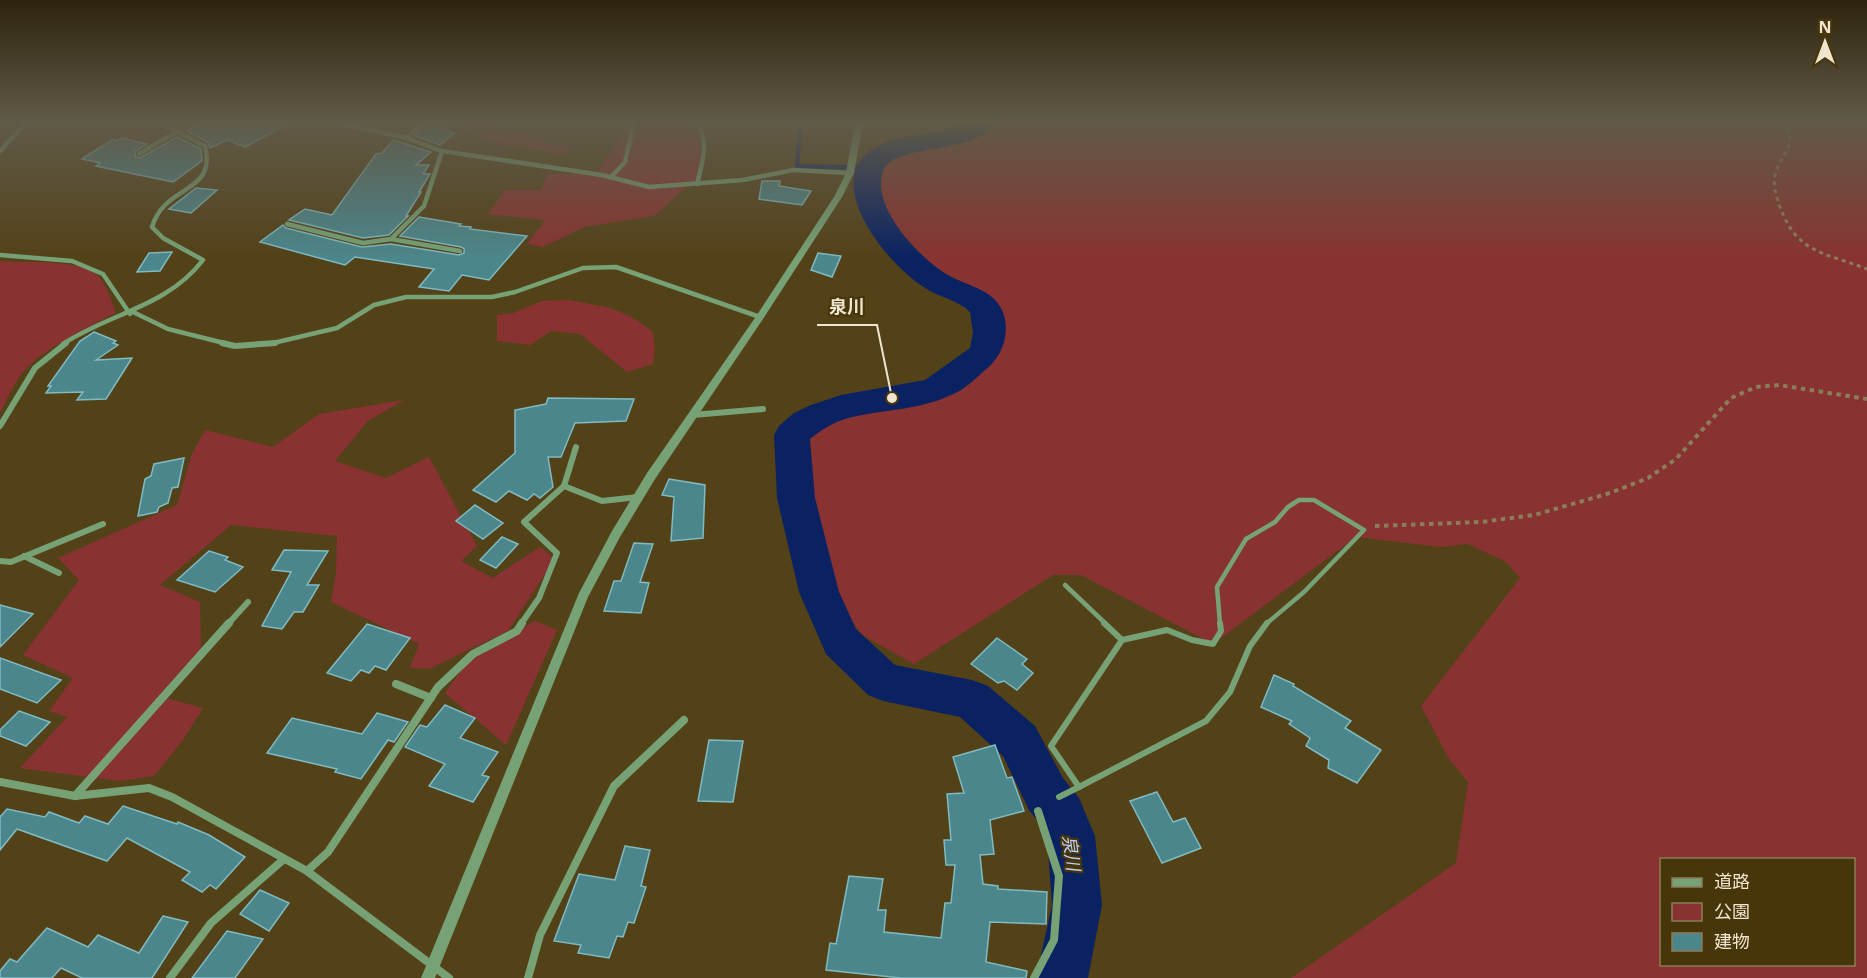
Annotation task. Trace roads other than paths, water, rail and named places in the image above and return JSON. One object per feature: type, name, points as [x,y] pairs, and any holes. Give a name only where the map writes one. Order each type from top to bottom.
[{"type":"street","points":[[0,426],[27,378],[42,361],[89,329],[131,313],[180,285],[195,273],[203,260],[163,238],[152,227],[153,217],[169,198],[204,175],[207,168]]},
{"type":"street","points":[[391,239],[424,206],[437,168]]},
{"type":"street","points":[[550,168],[611,177],[649,187],[743,180],[793,170],[850,173]]},
{"type":"street","points":[[611,177],[620,168]]},
{"type":"street","points":[[698,184],[701,168]]},
{"type":"street","points":[[428,978],[583,596],[639,497],[838,197],[851,168]]},
{"type":"street","points":[[287,224],[363,243],[391,239],[460,251]]},
{"type":"street","points":[[0,255],[72,261],[103,274],[131,313],[168,329],[235,346],[266,345],[337,328],[374,305],[406,297],[492,297],[515,292],[572,271],[597,266],[616,267],[760,317]]},
{"type":"street","points":[[693,415],[763,409]]},
{"type":"street","points":[[307,871],[328,852],[438,687],[473,654],[517,631],[539,598],[557,553],[524,522],[564,486],[576,447]]},
{"type":"street","points":[[564,486],[602,501],[639,497]]},
{"type":"street","points":[[0,561],[11,562],[103,524]]},
{"type":"street","points":[[24,556],[59,573]]},
{"type":"street","points":[[75,796],[248,602]]},
{"type":"street","points":[[396,684],[431,698]]},
{"type":"street","points":[[528,978],[540,935],[614,786],[684,720]]},
{"type":"street","points":[[0,782],[75,796],[149,788],[172,797],[307,871],[449,978]]},
{"type":"street","points":[[1034,978],[1054,940],[1059,876],[1038,811]]},
{"type":"street","points":[[171,978],[211,923],[284,859]]},
{"type":"lane","points":[[1059,797],[1079,787],[1206,720],[1230,692],[1250,646],[1269,620],[1304,592],[1364,530],[1314,500],[1299,500],[1288,507],[1275,522],[1246,538],[1234,556],[1217,587],[1221,631],[1213,644],[1192,640],[1167,630],[1122,640],[1051,746],[1079,787]]},
{"type":"lane","points":[[1065,585],[1122,640]]},
{"type":"waterway","points":[[858,168],[871,168]]},
{"type":"waterway","name":"泉川","points":[[870,168],[867,177],[867,190],[878,219],[899,249],[923,273],[983,306],[989,326],[987,347],[979,359],[937,388],[919,394],[841,407],[807,422],[792,435],[796,498],[819,592],[841,641],[883,682],[972,700],[1019,741],[1046,794],[1062,814],[1071,836],[1077,905],[1062,978]]},
{"type":"place","name":"泉川","points":[[892,398]]}]
